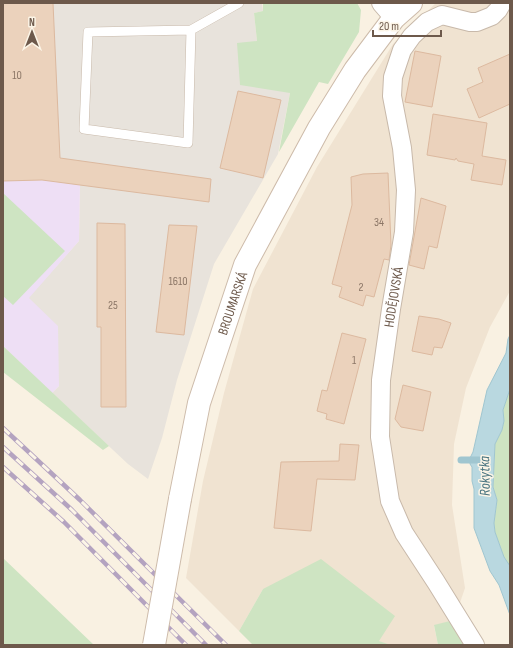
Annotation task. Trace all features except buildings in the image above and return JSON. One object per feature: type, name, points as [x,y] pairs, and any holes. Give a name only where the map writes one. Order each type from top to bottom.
[{"type":"street","name":"BROUMARSKÁ","points":[[154,645],[199,403],[245,265],[319,128],[355,70],[388,11],[410,3]]},
{"type":"street","name":"HODĚJOVSKÁ","points":[[475,645],[404,533],[390,501],[380,436],[381,380],[404,232],[406,190],[402,148],[392,96],[393,76],[402,50],[412,36],[427,22],[442,15],[470,22],[477,22],[492,16],[502,3]]},
{"type":"lane","points":[[191,30],[188,142],[84,129],[88,32],[191,30],[239,3]]},
{"type":"shaded area","points":[[3,3],[262,3],[263,11],[254,13],[257,41],[290,93],[278,154],[214,264],[177,380],[162,438],[148,479],[128,464],[52,393],[59,386],[28,298],[79,241],[80,185],[42,180],[3,181]]},
{"type":"shaded area","points":[[436,3],[510,3],[510,291],[490,327],[466,388],[454,444],[452,505],[465,588],[454,620],[434,626],[438,645],[391,645],[378,641],[263,589],[239,631],[186,578],[203,481],[224,393],[253,289],[317,167],[393,44]]},
{"type":"shaded area","points":[[42,180],[80,185],[79,241],[29,298],[58,326],[59,386],[52,393],[3,346],[3,181]]},
{"type":"green space","points":[[263,3],[357,3],[361,10],[359,32],[328,84],[319,82],[279,152],[290,93],[240,85],[237,43],[257,41],[254,13],[263,11]]},
{"type":"green space","points":[[3,193],[65,251],[13,305],[3,296]]},
{"type":"green space","points":[[3,346],[109,446],[103,450],[3,372]]},
{"type":"green space","points":[[510,389],[510,566],[504,557],[495,532],[494,523],[497,500],[493,487],[495,444],[502,430],[504,421],[503,410]]},
{"type":"green space","points":[[3,558],[94,645],[3,645]]},
{"type":"green space","points":[[321,559],[395,616],[379,641],[391,645],[253,645],[239,631],[263,589]]},
{"type":"green space","points":[[454,620],[468,645],[438,645],[434,625]]},
{"type":"water","name":"Rokytka","points":[[510,335],[510,389],[503,410],[504,421],[502,430],[495,444],[493,487],[497,500],[494,523],[495,532],[504,557],[510,566],[510,615],[499,585],[490,571],[474,528],[474,489],[470,458],[473,452],[487,390],[506,353]]},
{"type":"waterway","name":"Rokytka","points":[[461,460],[479,460]]},
{"type":"railway","points":[[3,428],[80,500],[226,645]]},
{"type":"railway","points":[[3,447],[72,510],[206,645]]},
{"type":"railway","points":[[3,467],[64,522],[186,645]]}]
